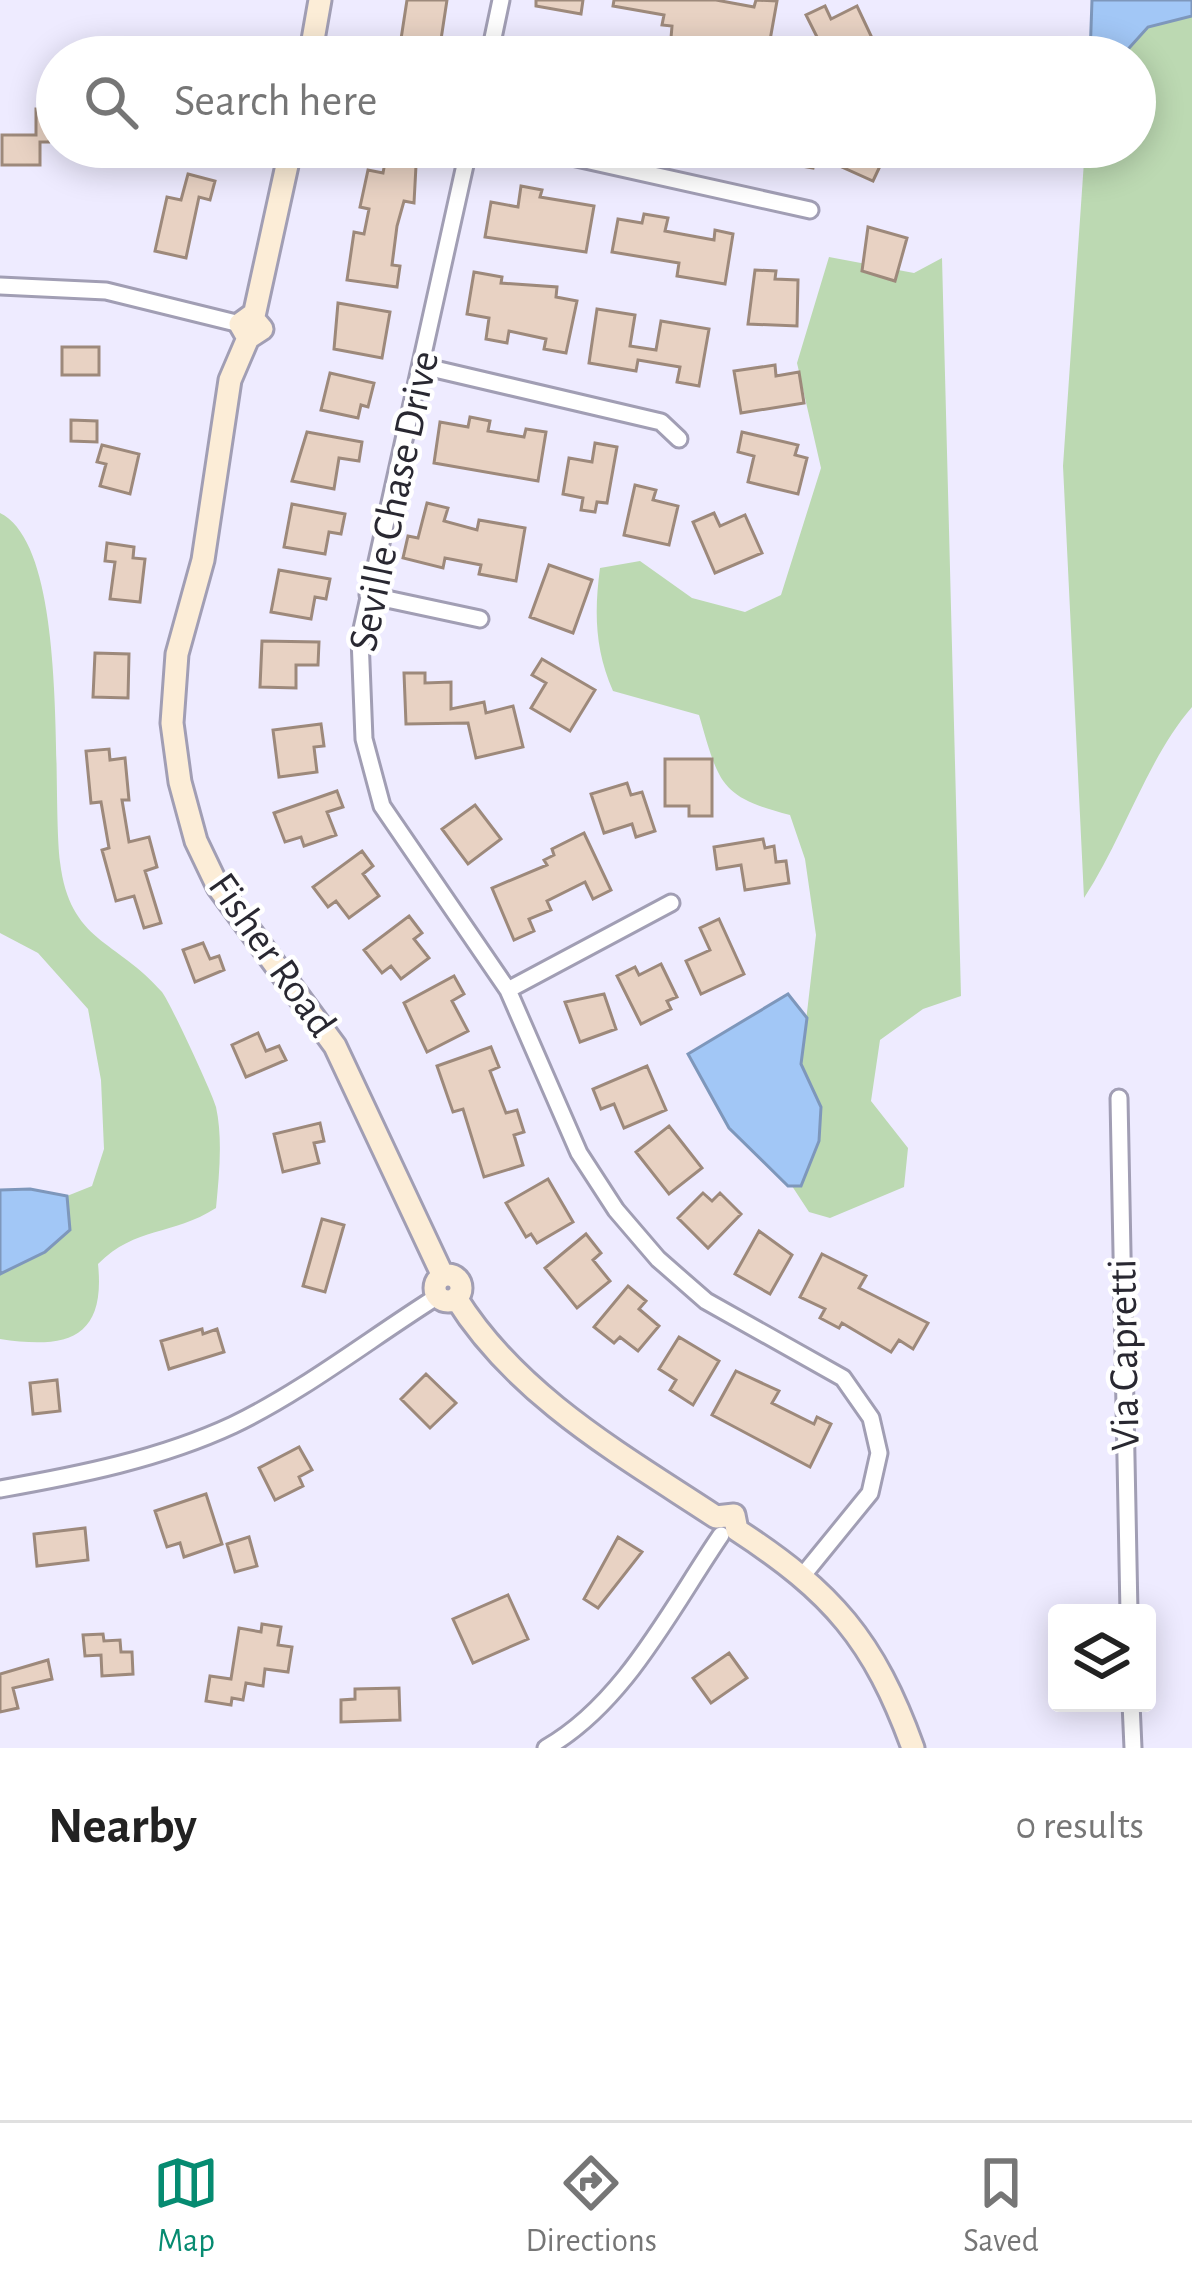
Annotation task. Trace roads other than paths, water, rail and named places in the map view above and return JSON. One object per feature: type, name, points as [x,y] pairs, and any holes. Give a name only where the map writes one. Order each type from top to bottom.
[{"type":"street","points":[[314,36],[320,0]]},
{"type":"street","points":[[493,36],[501,0]]},
{"type":"street","name":"Fisher Road","points":[[286,168],[222,416],[203,560],[177,654],[172,723],[180,782],[196,841],[218,886],[335,1046],[445,1290],[489,1347],[532,1388],[724,1527],[804,1574],[873,1659],[913,1748]]},
{"type":"street","name":"Seville Chase Drive","points":[[464,168],[360,638],[361,712],[382,806],[508,990],[579,1154],[616,1210],[658,1259],[706,1301],[843,1378],[871,1418],[879,1453],[870,1493],[804,1574]]},
{"type":"street","points":[[621,168],[810,210]]},
{"type":"street","points":[[0,286],[106,291],[247,326]]},
{"type":"street","points":[[422,366],[661,422],[679,440]]},
{"type":"street","points":[[368,596],[480,620]]},
{"type":"street","points":[[508,990],[671,903]]},
{"type":"street","name":"Via Capretti","points":[[1119,1098],[1129,1604]]},
{"type":"street","points":[[0,1489],[66,1478],[208,1436],[239,1422],[445,1290]]},
{"type":"street","points":[[546,1748],[588,1719],[626,1676],[724,1527]]},
{"type":"street","points":[[1132,1712],[1133,1748]]},
{"type":"water","points":[[1092,0],[1192,0],[1192,16],[1148,27],[1140,36],[1091,36]]},
{"type":"water","points":[[788,994],[807,1018],[801,1064],[821,1107],[819,1141],[801,1186],[788,1186],[729,1128],[688,1054]]},
{"type":"water","points":[[30,1189],[67,1196],[70,1230],[45,1252],[0,1274],[0,1190]]}]
